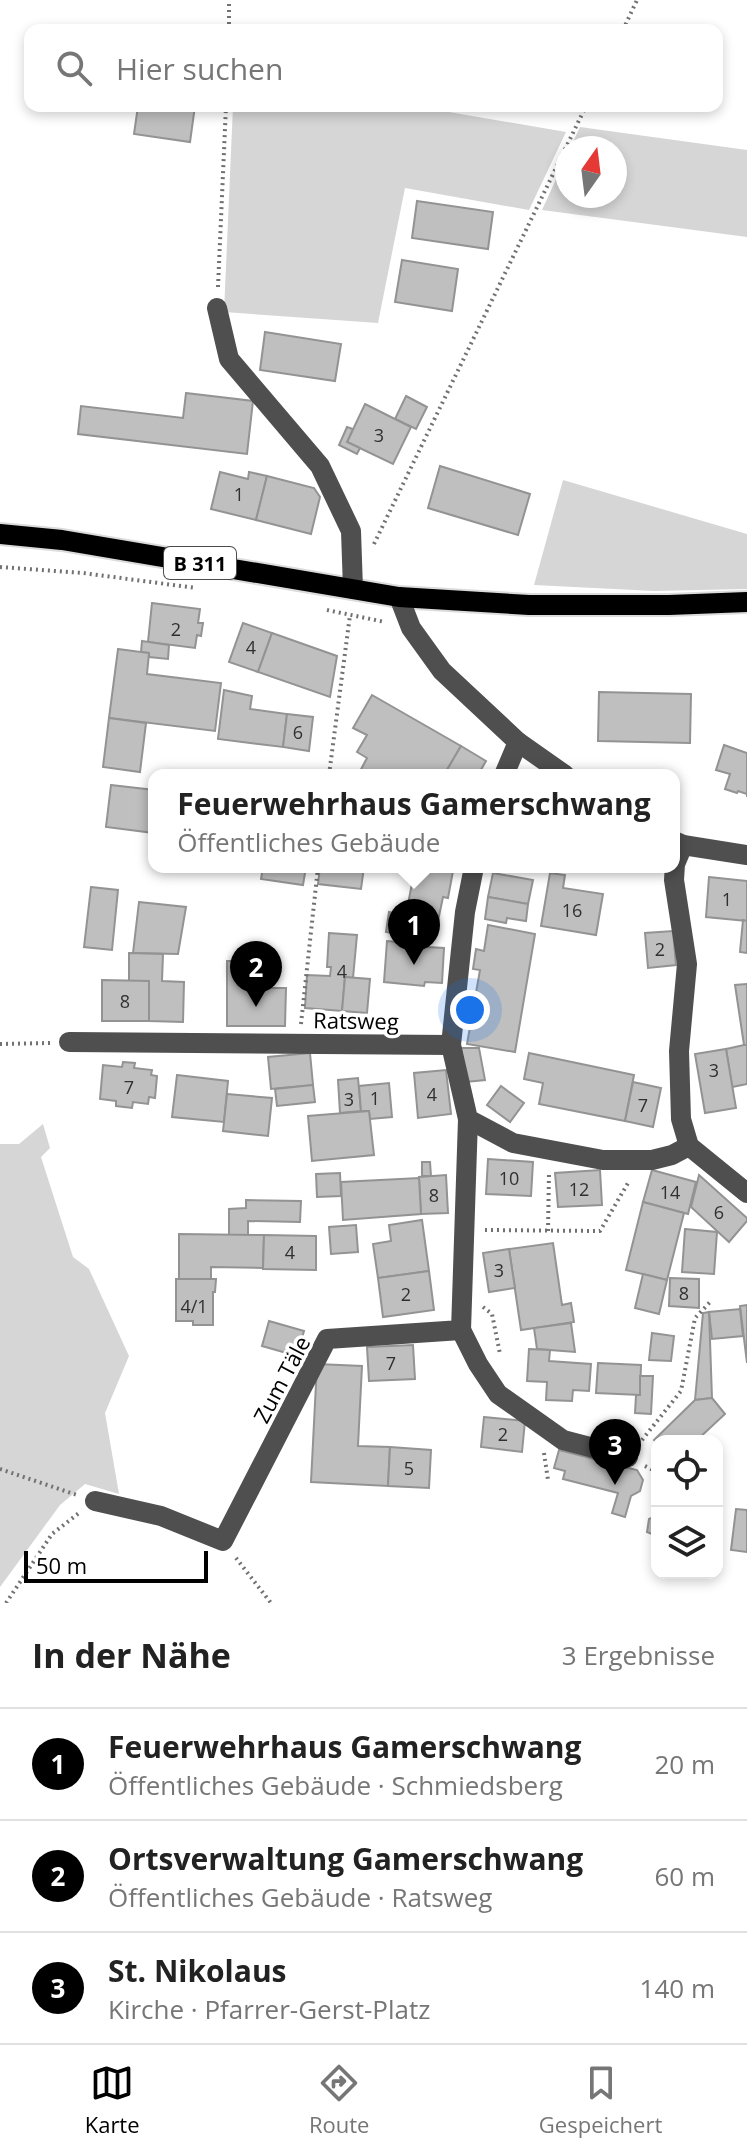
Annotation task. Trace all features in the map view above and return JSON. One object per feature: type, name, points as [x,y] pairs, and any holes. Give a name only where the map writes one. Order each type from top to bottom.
[{"type":"main road","name":"B 311","points":[[0,534],[62,540],[399,597],[529,605],[747,602]]},
{"type":"street","points":[[217,308],[229,359],[320,466],[351,531],[353,589]]},
{"type":"street","points":[[399,597],[411,628],[442,671],[518,742],[556,769]]},
{"type":"street","points":[[507,769],[518,742]]},
{"type":"street","points":[[680,843],[747,855]]},
{"type":"street","points":[[473,873],[465,912],[451,1045],[468,1119],[461,1330],[498,1394],[563,1440],[628,1457]]},
{"type":"street","points":[[674,873],[687,964],[679,1051],[681,1119],[689,1146],[747,1193]]},
{"type":"street","name":"Ratsweg","points":[[69,1042],[451,1045]]},
{"type":"street","points":[[468,1119],[513,1143],[603,1160],[652,1160],[672,1155],[689,1146]]},
{"type":"street","name":"Zum Täle","points":[[223,1541],[327,1339],[461,1330]]},
{"type":"street","points":[[95,1501],[161,1516],[223,1541]]},
{"type":"path","points":[[229,0],[229,24]]},
{"type":"path","points":[[626,24],[637,0]]},
{"type":"path","points":[[217,308],[226,112]]},
{"type":"path","points":[[371,550],[583,112]]},
{"type":"path","points":[[0,567],[83,573],[202,588]]},
{"type":"path","points":[[330,769],[350,615]]},
{"type":"path","points":[[298,1044],[317,873]]},
{"type":"path","points":[[0,1044],[69,1042]]},
{"type":"path","points":[[548,1231],[550,1150]]},
{"type":"path","points":[[464,1230],[600,1231],[642,1160]]},
{"type":"path","points":[[628,1457],[681,1391],[695,1318],[712,1300]]},
{"type":"path","points":[[0,1469],[95,1501]]},
{"type":"path","points":[[6,1603],[52,1534],[95,1501]]},
{"type":"path","points":[[223,1541],[271,1603]]},
{"type":"shaded area","points":[[233,112],[449,112],[566,132],[564,136],[555,136],[555,155],[529,210],[405,188],[378,323],[224,312]]},
{"type":"shaded area","points":[[580,127],[747,150],[747,237],[542,210],[555,181],[555,208],[627,208],[627,136],[576,136]]},
{"type":"shaded area","points":[[563,480],[747,534],[747,589],[654,591],[534,585]]},
{"type":"shaded area","points":[[43,1124],[50,1148],[41,1157],[73,1257],[89,1269],[129,1356],[105,1413],[119,1494],[85,1484],[60,1505],[0,1587],[0,1144],[19,1144]]},
{"type":"building","points":[[137,112],[194,112],[190,142],[134,134]]},
{"type":"building","points":[[417,201],[493,212],[488,249],[412,238]]},
{"type":"building","points":[[402,260],[458,269],[452,311],[395,302]]},
{"type":"building","points":[[265,332],[341,344],[335,381],[260,370]]},
{"type":"building","points":[[186,393],[253,401],[247,454],[78,434],[81,406],[183,418]]},
{"type":"building","points":[[406,396],[427,407],[416,429],[395,419]]},
{"type":"building","points":[[365,404],[411,427],[393,464],[347,442]]},
{"type":"building","points":[[347,427],[353,429],[347,442],[360,448],[357,454],[339,445]]},
{"type":"building","points":[[440,466],[530,494],[518,535],[428,508]]},
{"type":"building","points":[[220,472],[248,479],[249,472],[267,476],[256,520],[211,509]]},
{"type":"building","points":[[267,476],[314,488],[320,497],[311,534],[256,520]]},
{"type":"building","points":[[152,603],[200,609],[198,623],[203,623],[195,648],[148,642]]},
{"type":"building","points":[[243,623],[272,633],[258,672],[229,662]]},
{"type":"building","points":[[272,633],[337,656],[330,697],[258,672]]},
{"type":"building","points":[[142,641],[169,645],[168,659],[149,657],[149,653],[141,652]]},
{"type":"building","points":[[118,649],[149,653],[147,674],[221,683],[215,731],[109,718]]},
{"type":"building","points":[[224,690],[252,696],[250,709],[287,714],[283,747],[218,739]]},
{"type":"building","points":[[599,692],[691,694],[690,743],[598,741]]},
{"type":"building","points":[[372,695],[461,746],[448,769],[361,769],[367,758],[357,752],[367,735],[353,728]]},
{"type":"building","points":[[287,714],[313,717],[309,751],[283,747]]},
{"type":"building","points":[[109,718],[146,723],[140,772],[103,767]]},
{"type":"building","points":[[724,745],[747,753],[747,794],[725,789],[730,774],[716,770]]},
{"type":"building","points":[[461,746],[486,761],[481,769],[448,769]]},
{"type":"building","points":[[111,785],[148,789],[148,832],[106,827]]},
{"type":"building","points":[[262,873],[305,873],[303,885],[261,879]]},
{"type":"building","points":[[319,873],[363,873],[361,889],[318,884]]},
{"type":"building","points":[[414,873],[453,873],[448,898],[443,897],[438,921],[406,915]]},
{"type":"building","points":[[493,873],[533,880],[528,904],[488,897]]},
{"type":"building","points":[[550,873],[565,875],[563,888],[603,894],[596,935],[541,926]]},
{"type":"building","points":[[709,877],[747,881],[747,921],[706,917]]},
{"type":"building","points":[[91,887],[118,890],[112,950],[84,947]]},
{"type":"building","points":[[488,897],[528,904],[526,921],[507,918],[506,923],[485,919]]},
{"type":"building","points":[[139,902],[186,907],[178,954],[133,953]]},
{"type":"building","points":[[389,912],[436,921],[432,940],[386,932]]},
{"type":"building","points":[[743,920],[747,921],[747,953],[740,952]]},
{"type":"building","points":[[488,925],[535,934],[515,1052],[467,1044],[480,970],[473,969],[476,949],[484,951]]},
{"type":"building","points":[[673,931],[676,965],[648,968],[645,933]]},
{"type":"building","points":[[329,933],[357,935],[353,978],[345,977],[342,1011],[305,1008],[307,975],[330,976],[331,967],[327,967]]},
{"type":"building","points":[[387,941],[444,948],[442,983],[425,982],[424,986],[384,982]]},
{"type":"building","points":[[129,953],[163,954],[162,981],[184,982],[183,1022],[149,1021],[149,981],[129,981]]},
{"type":"building","points":[[227,961],[250,961],[250,972],[272,972],[272,988],[286,988],[285,1026],[227,1026]]},
{"type":"building","points":[[345,977],[370,979],[367,1013],[342,1011]]},
{"type":"building","points":[[102,980],[149,981],[149,1021],[102,1021]]},
{"type":"building","points":[[747,984],[747,1045],[744,1045],[735,985]]},
{"type":"building","points":[[747,1045],[747,1084],[732,1087],[726,1049]]},
{"type":"building","points":[[461,1048],[479,1048],[485,1080],[466,1082]]},
{"type":"building","points":[[726,1049],[736,1108],[705,1113],[695,1054]]},
{"type":"building","points":[[310,1053],[313,1085],[271,1089],[268,1057]]},
{"type":"building","points":[[529,1053],[634,1075],[625,1121],[539,1104],[543,1083],[524,1079]]},
{"type":"building","points":[[123,1062],[135,1063],[134,1068],[152,1070],[151,1075],[157,1076],[155,1098],[149,1097],[148,1104],[133,1102],[132,1108],[116,1106],[116,1101],[100,1099],[103,1065],[122,1067]]},
{"type":"building","points":[[446,1070],[451,1114],[418,1118],[414,1073]]},
{"type":"building","points":[[177,1075],[228,1081],[224,1122],[172,1117]]},
{"type":"building","points":[[358,1078],[361,1111],[340,1113],[338,1080]]},
{"type":"building","points":[[633,1082],[661,1088],[653,1127],[625,1121]]},
{"type":"building","points":[[389,1083],[392,1117],[370,1119],[369,1111],[361,1111],[359,1086]]},
{"type":"building","points":[[313,1085],[315,1102],[277,1106],[275,1089]]},
{"type":"building","points":[[501,1086],[524,1103],[510,1122],[487,1105]]},
{"type":"building","points":[[227,1094],[272,1098],[268,1136],[223,1131]]},
{"type":"building","points":[[369,1111],[374,1155],[312,1161],[308,1116]]},
{"type":"building","points":[[488,1159],[533,1162],[531,1196],[486,1194]]},
{"type":"building","points":[[422,1162],[430,1162],[431,1176],[422,1176]]},
{"type":"building","points":[[600,1170],[602,1205],[558,1207],[555,1173]]},
{"type":"building","points":[[652,1170],[696,1182],[688,1214],[643,1202]]},
{"type":"building","points":[[340,1173],[341,1196],[317,1197],[316,1174]]},
{"type":"building","points":[[446,1175],[448,1213],[421,1214],[419,1177]]},
{"type":"building","points":[[699,1175],[747,1218],[729,1242],[691,1207]]},
{"type":"building","points":[[419,1178],[421,1214],[343,1220],[341,1182]]},
{"type":"building","points":[[246,1200],[301,1201],[300,1222],[248,1221],[248,1235],[229,1235],[229,1209],[246,1208]]},
{"type":"building","points":[[643,1202],[684,1213],[667,1280],[626,1270]]},
{"type":"building","points":[[422,1220],[429,1271],[378,1278],[373,1244],[391,1241],[389,1225]]},
{"type":"building","points":[[356,1225],[358,1252],[331,1254],[329,1227]]},
{"type":"building","points":[[685,1229],[717,1232],[714,1274],[682,1272]]},
{"type":"building","points":[[179,1234],[264,1235],[263,1268],[211,1267],[211,1280],[179,1279]]},
{"type":"building","points":[[264,1235],[316,1236],[316,1270],[263,1269]]},
{"type":"building","points":[[553,1243],[562,1305],[571,1303],[574,1322],[521,1330],[509,1249]]},
{"type":"building","points":[[509,1249],[515,1288],[489,1292],[483,1253]]},
{"type":"building","points":[[429,1271],[434,1310],[383,1317],[378,1278]]},
{"type":"building","points":[[643,1274],[667,1280],[659,1314],[635,1308]]},
{"type":"building","points":[[670,1278],[699,1279],[699,1308],[669,1306]]},
{"type":"building","points":[[176,1279],[216,1279],[213,1325],[176,1321]]},
{"type":"building","points":[[747,1305],[747,1363],[740,1306]]},
{"type":"building","points":[[740,1309],[743,1336],[712,1339],[709,1312]]},
{"type":"building","points":[[709,1312],[712,1398],[695,1400],[703,1313]]},
{"type":"building","points":[[269,1321],[304,1331],[297,1356],[262,1346]]},
{"type":"building","points":[[571,1323],[575,1352],[537,1349],[534,1328]]},
{"type":"building","points":[[652,1333],[674,1336],[671,1361],[649,1360]]},
{"type":"building","points":[[413,1345],[415,1379],[369,1381],[367,1347]]},
{"type":"building","points":[[529,1349],[550,1350],[549,1361],[591,1364],[589,1391],[573,1390],[572,1401],[546,1400],[547,1382],[527,1381]]},
{"type":"building","points":[[598,1363],[641,1365],[640,1395],[596,1393]]},
{"type":"building","points":[[317,1364],[362,1366],[358,1446],[390,1447],[388,1486],[311,1482]]},
{"type":"building","points":[[640,1376],[653,1376],[651,1414],[635,1413],[636,1395],[640,1395]]},
{"type":"building","points":[[712,1398],[725,1414],[702,1435],[659,1435],[695,1400]]},
{"type":"building","points":[[484,1417],[525,1421],[522,1452],[481,1447]]},
{"type":"building","points":[[390,1447],[431,1450],[429,1488],[388,1486]]},
{"type":"building","points":[[559,1450],[637,1470],[643,1480],[640,1491],[631,1496],[625,1517],[612,1513],[618,1493],[563,1479],[565,1471],[554,1468]]},
{"type":"building","points":[[736,1509],[747,1510],[747,1552],[731,1550]]},
{"type":"building","points":[[651,1518],[651,1534],[647,1532]]},
{"type":"place","name":"Feuerwehrhaus Gamerschwang","points":[[414,965]]},
{"type":"place","name":"Ortsverwaltung Gamerschwang","points":[[256,1007]]},
{"type":"place","name":"St. Nikolaus","points":[[615,1485]]}]
